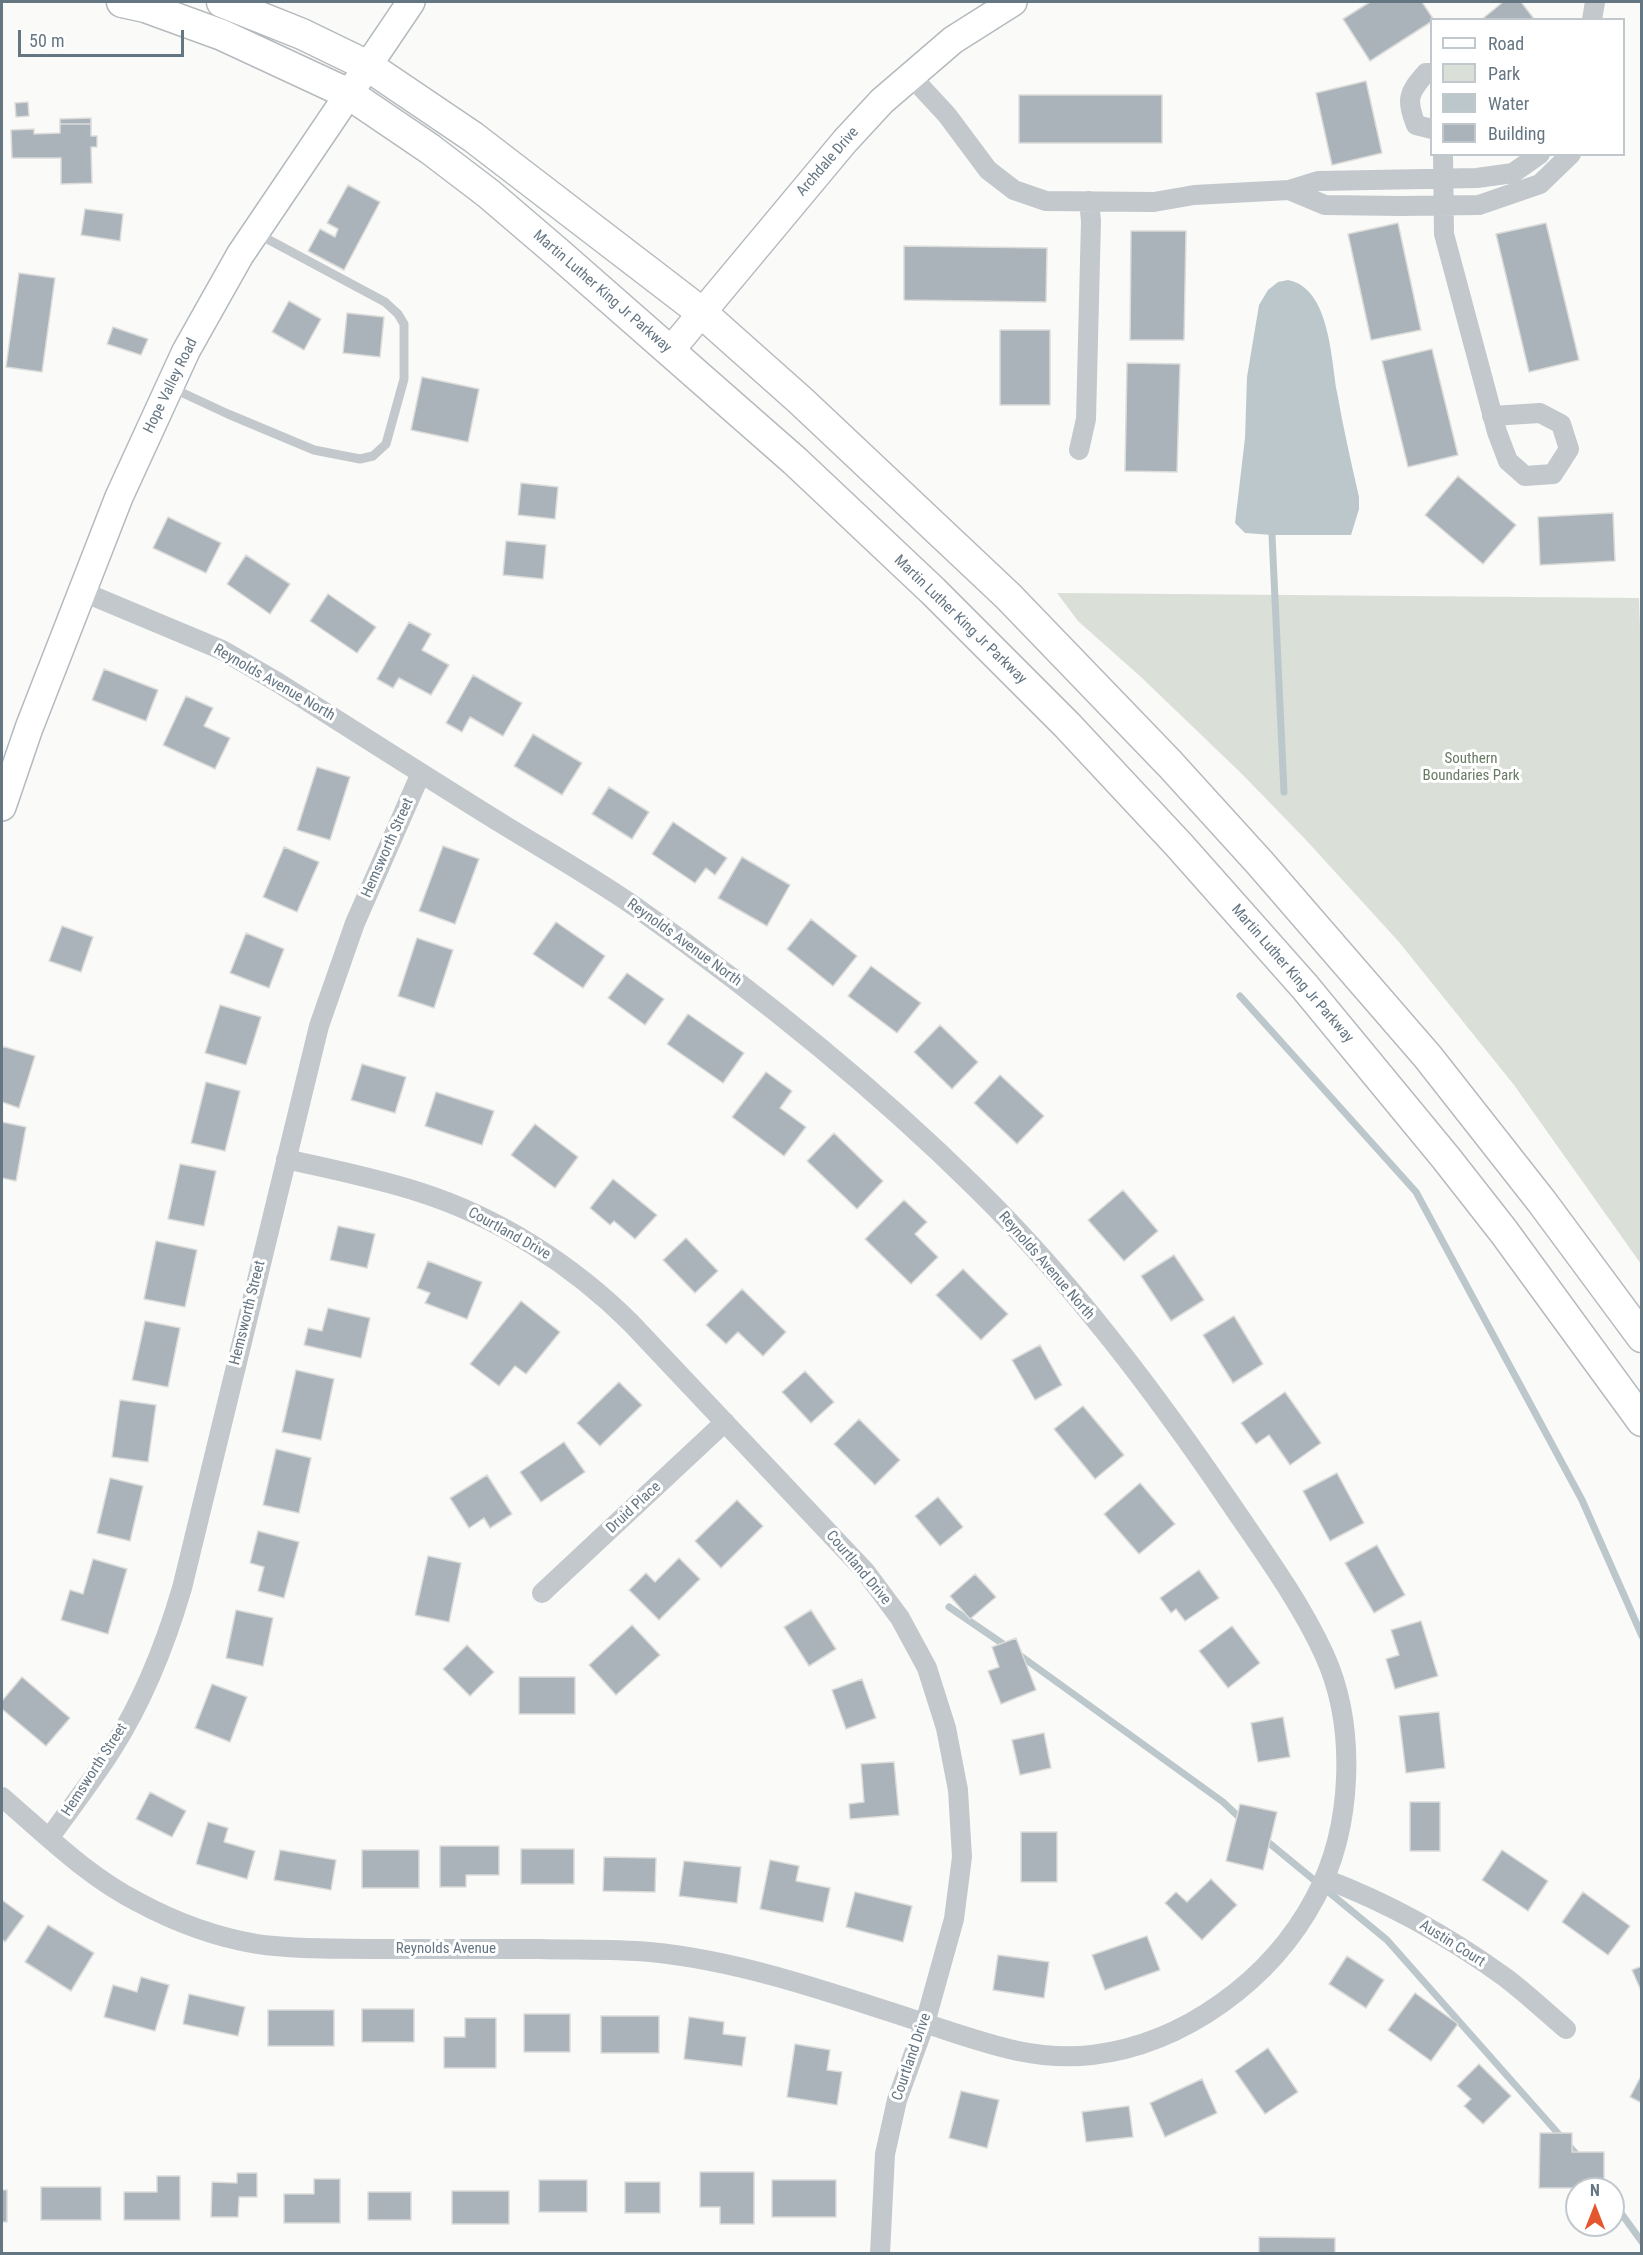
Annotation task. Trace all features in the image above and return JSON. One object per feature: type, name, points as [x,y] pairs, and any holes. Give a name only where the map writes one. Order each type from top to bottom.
[{"type":"main road","name":"Martin Luther King Jr Parkway","points":[[122,2],[151,9],[222,35],[349,94],[430,149],[489,194],[795,461],[933,591],[1067,725],[1179,844],[1305,987],[1446,1158],[1504,1232],[1641,1421]]},
{"type":"main road","points":[[222,2],[302,34],[368,66],[473,137],[701,312],[801,401],[1008,596],[1170,764],[1428,1057],[1542,1202],[1641,1337]]},
{"type":"main road","name":"Hope Valley Road","points":[[2,807],[29,728],[119,497],[191,342],[240,255],[411,2]]},
{"type":"main road","name":"Archdale Drive","points":[[670,351],[845,141],[882,101],[953,40],[1013,2]]},
{"type":"street","points":[[1592,18],[1595,2]]},
{"type":"street","points":[[1430,73],[1426,73],[1412,90],[1410,109],[1416,124],[1430,129]]},
{"type":"street","points":[[910,75],[947,115],[988,170],[1014,190],[1046,201],[1154,202],[1194,195],[1289,190],[1318,181],[1478,178],[1513,173],[1537,156]]},
{"type":"street","points":[[1443,156],[1444,234],[1492,416]]},
{"type":"street","points":[[1289,190],[1324,205],[1479,205],[1540,184],[1569,156]]},
{"type":"street","points":[[1079,450],[1086,419],[1091,221],[1089,201]]},
{"type":"street","name":"Reynolds Avenue North","points":[[81,591],[222,650],[277,682],[631,904],[822,1048],[981,1192],[1074,1296],[1125,1358],[1194,1449],[1271,1563],[1326,1658],[1342,1722],[1347,1766],[1345,1798],[1325,1879],[1308,1912],[1270,1961],[1235,1993],[1204,2015],[1169,2033],[1127,2048],[1088,2055],[1045,2055],[998,2048],[925,2023]]},
{"type":"street","name":"Hemsworth Street","points":[[50,1838],[111,1751],[143,1694],[166,1640],[182,1588],[319,1026],[355,923],[421,773]]},
{"type":"street","name":"Courtland Drive","points":[[286,1159],[420,1192],[472,1213],[558,1261],[606,1298],[725,1422],[865,1571],[900,1618],[927,1668],[946,1728],[958,1790],[962,1857],[954,1919],[925,2023],[897,2100],[885,2154],[880,2253]]},
{"type":"street","name":"Druid Place","points":[[542,1593],[725,1422]]},
{"type":"street","name":"Reynolds Avenue","points":[[2,1797],[98,1878],[132,1899],[217,1935],[259,1944],[304,1948],[575,1950],[652,1953],[736,1967],[925,2023]]},
{"type":"street","name":"Austin Court","points":[[1325,1879],[1392,1908],[1444,1937],[1507,1979],[1566,2029]]},
{"type":"lane","points":[[170,387],[314,450],[360,459],[373,456],[386,444],[404,379],[404,324],[385,302],[255,233]]},
{"type":"green space","name":"Southern Boundaries Park","points":[[1057,593],[1639,598],[1642,695],[1641,1264],[1514,1085],[1399,942],[1242,774],[1142,678],[1078,621]]},
{"type":"water","points":[[1288,280],[1302,286],[1313,296],[1326,327],[1359,497],[1359,509],[1351,535],[1245,533],[1235,523],[1245,438],[1247,377],[1259,305],[1268,290],[1278,282]]},
{"type":"building","points":[[1370,2],[1422,2],[1433,18],[1430,18],[1430,23],[1370,61],[1343,19]]},
{"type":"building","points":[[1503,2],[1521,2],[1533,18],[1483,18]]},
{"type":"building","points":[[1366,81],[1382,153],[1332,165],[1316,93]]},
{"type":"building","points":[[1019,95],[1162,95],[1162,143],[1019,143]]},
{"type":"building","points":[[28,102],[29,116],[16,117],[15,103]]},
{"type":"building","points":[[91,118],[91,124],[60,124],[60,119]]},
{"type":"building","points":[[60,124],[91,124],[91,136],[97,136],[97,147],[91,147],[92,183],[61,184],[61,158],[12,158],[11,130],[34,129],[34,134],[60,133]]},
{"type":"building","points":[[348,185],[380,202],[344,270],[308,251],[320,229],[335,237],[338,229],[327,223]]},
{"type":"building","points":[[85,209],[123,214],[120,241],[81,235]]},
{"type":"building","points":[[1398,223],[1421,330],[1371,340],[1348,234]]},
{"type":"building","points":[[1546,223],[1579,360],[1529,372],[1496,234]]},
{"type":"building","points":[[1131,231],[1186,231],[1184,340],[1130,340]]},
{"type":"building","points":[[904,246],[1047,248],[1046,302],[904,300]]},
{"type":"building","points":[[19,273],[55,278],[42,372],[6,367]]},
{"type":"building","points":[[289,301],[321,319],[304,350],[272,332]]},
{"type":"building","points":[[347,313],[384,317],[380,357],[343,353]]},
{"type":"building","points":[[113,327],[148,339],[141,355],[107,344]]},
{"type":"building","points":[[1000,330],[1050,330],[1050,405],[1000,405]]},
{"type":"building","points":[[1432,349],[1458,455],[1408,467],[1382,361]]},
{"type":"building","points":[[1127,363],[1180,364],[1177,472],[1125,471]]},
{"type":"building","points":[[422,377],[479,389],[468,442],[411,430]]},
{"type":"building","points":[[1458,476],[1516,525],[1483,564],[1425,515]]},
{"type":"building","points":[[521,483],[558,487],[555,519],[518,515]]},
{"type":"building","points":[[1613,513],[1615,561],[1540,565],[1538,517]]},
{"type":"building","points":[[168,517],[221,543],[206,573],[153,548]]},
{"type":"building","points":[[506,541],[546,545],[543,579],[503,575]]},
{"type":"building","points":[[246,555],[290,584],[270,614],[227,584]]},
{"type":"building","points":[[328,594],[376,627],[357,653],[310,621]]},
{"type":"building","points":[[409,622],[431,634],[422,650],[449,665],[431,695],[399,678],[393,688],[377,679]]},
{"type":"building","points":[[104,669],[158,690],[146,721],[92,700]]},
{"type":"building","points":[[473,675],[522,703],[503,736],[470,717],[462,732],[446,723]]},
{"type":"building","points":[[186,696],[213,708],[204,726],[230,738],[215,769],[163,745]]},
{"type":"building","points":[[533,734],[582,763],[562,795],[514,766]]},
{"type":"building","points":[[317,767],[350,777],[330,840],[297,830]]},
{"type":"building","points":[[609,787],[649,812],[632,839],[592,814]]},
{"type":"building","points":[[673,822],[727,858],[715,875],[706,868],[695,883],[652,854]]},
{"type":"building","points":[[443,846],[479,859],[455,924],[419,911]]},
{"type":"building","points":[[284,847],[319,862],[297,912],[263,897]]},
{"type":"building","points":[[742,857],[790,885],[767,926],[718,898]]},
{"type":"building","points":[[811,919],[857,956],[833,986],[787,949]]},
{"type":"building","points":[[556,922],[605,956],[583,988],[533,954]]},
{"type":"building","points":[[62,926],[93,937],[81,972],[49,961]]},
{"type":"building","points":[[246,933],[284,949],[269,988],[230,973]]},
{"type":"building","points":[[417,938],[453,950],[434,1008],[398,996]]},
{"type":"building","points":[[871,966],[921,1003],[897,1033],[848,996]]},
{"type":"building","points":[[627,973],[664,999],[645,1025],[608,998]]},
{"type":"building","points":[[220,1005],[261,1017],[246,1065],[205,1053]]},
{"type":"building","points":[[688,1014],[744,1053],[723,1083],[667,1044]]},
{"type":"building","points":[[940,1025],[978,1062],[952,1089],[914,1052]]},
{"type":"building","points":[[2,1046],[35,1056],[19,1108],[2,1102]]},
{"type":"building","points":[[362,1064],[406,1077],[395,1113],[351,1100]]},
{"type":"building","points":[[766,1072],[792,1091],[780,1108],[806,1127],[784,1156],[732,1117]]},
{"type":"building","points":[[1000,1075],[1044,1116],[1017,1144],[974,1103]]},
{"type":"building","points":[[206,1082],[240,1091],[225,1151],[191,1143]]},
{"type":"building","points":[[436,1092],[494,1111],[482,1145],[425,1126]]},
{"type":"building","points":[[2,1122],[26,1127],[16,1181],[2,1178]]},
{"type":"building","points":[[535,1124],[578,1157],[555,1188],[511,1155]]},
{"type":"building","points":[[834,1133],[883,1181],[857,1209],[807,1161]]},
{"type":"building","points":[[180,1164],[216,1171],[204,1226],[168,1219]]},
{"type":"building","points":[[613,1179],[657,1215],[635,1239],[614,1221],[610,1225],[590,1208]]},
{"type":"building","points":[[1123,1190],[1158,1231],[1124,1261],[1088,1220]]},
{"type":"building","points":[[904,1200],[927,1222],[915,1234],[938,1257],[911,1284],[865,1239]]},
{"type":"building","points":[[338,1226],[375,1234],[367,1268],[330,1260]]},
{"type":"building","points":[[686,1238],[718,1271],[695,1293],[663,1260]]},
{"type":"building","points":[[156,1241],[197,1250],[185,1307],[144,1299]]},
{"type":"building","points":[[1174,1255],[1204,1300],[1171,1321],[1141,1276]]},
{"type":"building","points":[[428,1261],[482,1282],[467,1319],[425,1303],[430,1293],[417,1288]]},
{"type":"building","points":[[963,1269],[1008,1314],[981,1340],[936,1295]]},
{"type":"building","points":[[742,1289],[786,1332],[763,1356],[738,1332],[726,1344],[706,1325]]},
{"type":"building","points":[[521,1301],[560,1332],[526,1374],[515,1366],[499,1386],[470,1364]]},
{"type":"building","points":[[328,1308],[370,1318],[361,1358],[304,1345],[308,1328],[322,1331]]},
{"type":"building","points":[[1234,1316],[1263,1364],[1233,1383],[1203,1335]]},
{"type":"building","points":[[145,1321],[180,1328],[168,1387],[132,1380]]},
{"type":"building","points":[[1040,1345],[1062,1385],[1035,1400],[1012,1360]]},
{"type":"building","points":[[296,1370],[334,1379],[321,1440],[282,1432]]},
{"type":"building","points":[[805,1371],[834,1402],[811,1423],[782,1392]]},
{"type":"building","points":[[619,1382],[642,1405],[600,1446],[577,1423]]},
{"type":"building","points":[[1285,1392],[1321,1443],[1290,1465],[1269,1435],[1256,1444],[1241,1423]]},
{"type":"building","points":[[120,1400],[156,1405],[148,1462],[112,1457]]},
{"type":"building","points":[[1083,1406],[1124,1455],[1095,1479],[1054,1429]]},
{"type":"building","points":[[859,1419],[900,1460],[875,1485],[834,1444]]},
{"type":"building","points":[[564,1442],[585,1472],[541,1502],[520,1472]]},
{"type":"building","points":[[276,1449],[311,1458],[299,1513],[263,1505]]},
{"type":"building","points":[[1337,1473],[1364,1523],[1330,1541],[1303,1491]]},
{"type":"building","points":[[487,1475],[512,1514],[490,1528],[484,1518],[469,1528],[450,1498]]},
{"type":"building","points":[[110,1478],[143,1486],[130,1541],[97,1533]]},
{"type":"building","points":[[1140,1483],[1175,1524],[1139,1554],[1104,1514]]},
{"type":"building","points":[[938,1497],[963,1527],[940,1546],[915,1516]]},
{"type":"building","points":[[737,1500],[763,1526],[721,1568],[695,1541]]},
{"type":"building","points":[[258,1531],[299,1542],[284,1598],[258,1591],[264,1567],[250,1563]]},
{"type":"building","points":[[1377,1545],[1405,1595],[1374,1613],[1345,1563]]},
{"type":"building","points":[[428,1556],[461,1563],[449,1622],[415,1615]]},
{"type":"building","points":[[679,1558],[700,1579],[659,1620],[629,1590],[646,1573],[655,1582]]},
{"type":"building","points":[[93,1559],[127,1569],[108,1634],[61,1620],[70,1590],[83,1594]]},
{"type":"building","points":[[1199,1570],[1219,1598],[1185,1621],[1176,1609],[1171,1613],[1160,1598]]},
{"type":"building","points":[[975,1574],[996,1597],[970,1619],[950,1596]]},
{"type":"building","points":[[236,1610],[273,1618],[263,1666],[226,1658]]},
{"type":"building","points":[[811,1610],[836,1649],[809,1666],[784,1627]]},
{"type":"building","points":[[1421,1621],[1438,1676],[1395,1689],[1386,1659],[1399,1655],[1391,1630]]},
{"type":"building","points":[[632,1625],[660,1655],[616,1695],[589,1665]]},
{"type":"building","points":[[1232,1626],[1260,1663],[1228,1688],[1199,1651]]},
{"type":"building","points":[[1016,1638],[1036,1690],[1001,1704],[988,1671],[999,1667],[992,1647]]},
{"type":"building","points":[[467,1645],[494,1672],[470,1696],[443,1669]]},
{"type":"building","points":[[22,1677],[70,1718],[46,1746],[2,1709],[2,1701]]},
{"type":"building","points":[[519,1677],[575,1677],[575,1714],[519,1714]]},
{"type":"building","points":[[862,1679],[876,1718],[846,1729],[832,1690]]},
{"type":"building","points":[[212,1684],[247,1697],[230,1742],[195,1728]]},
{"type":"building","points":[[1439,1712],[1445,1768],[1406,1773],[1399,1716]]},
{"type":"building","points":[[1283,1717],[1290,1757],[1258,1762],[1251,1723]]},
{"type":"building","points":[[1044,1733],[1051,1768],[1020,1775],[1012,1740]]},
{"type":"building","points":[[894,1762],[899,1815],[850,1819],[849,1804],[864,1802],[861,1764]]},
{"type":"building","points":[[150,1792],[186,1811],[172,1837],[136,1819]]},
{"type":"building","points":[[1410,1802],[1440,1802],[1440,1851],[1410,1851]]},
{"type":"building","points":[[1240,1804],[1277,1812],[1263,1870],[1226,1861]]},
{"type":"building","points":[[208,1822],[228,1828],[224,1842],[255,1851],[247,1879],[196,1864]]},
{"type":"building","points":[[1021,1832],[1057,1832],[1057,1882],[1021,1882]]},
{"type":"building","points":[[440,1846],[499,1846],[499,1875],[466,1875],[466,1887],[440,1887]]},
{"type":"building","points":[[521,1849],[574,1849],[574,1884],[521,1884]]},
{"type":"building","points":[[280,1850],[336,1860],[331,1890],[274,1880]]},
{"type":"building","points":[[362,1850],[419,1850],[419,1888],[362,1888]]},
{"type":"building","points":[[1502,1850],[1548,1881],[1528,1911],[1482,1880]]},
{"type":"building","points":[[604,1857],[656,1858],[655,1892],[603,1891]]},
{"type":"building","points":[[770,1860],[799,1866],[796,1881],[830,1888],[823,1922],[760,1909]]},
{"type":"building","points":[[684,1861],[741,1867],[737,1903],[679,1896]]},
{"type":"building","points":[[1211,1879],[1237,1905],[1202,1940],[1165,1903],[1176,1892],[1187,1902]]},
{"type":"building","points":[[855,1892],[912,1906],[903,1942],[846,1927]]},
{"type":"building","points":[[1583,1892],[1630,1926],[1608,1955],[1562,1922]]},
{"type":"building","points":[[2,1900],[24,1916],[5,1942],[2,1939]]},
{"type":"building","points":[[48,1925],[94,1953],[71,1991],[25,1962]]},
{"type":"building","points":[[1147,1936],[1160,1970],[1105,1990],[1092,1955]]},
{"type":"building","points":[[998,1955],[1049,1962],[1044,1998],[993,1990]]},
{"type":"building","points":[[1347,1956],[1384,1980],[1366,2008],[1329,1984]]},
{"type":"building","points":[[1642,1966],[1642,1993],[1632,1970]]},
{"type":"building","points":[[141,1977],[169,1985],[155,2031],[104,2017],[113,1985],[137,1992]]},
{"type":"building","points":[[1415,1993],[1458,2024],[1431,2061],[1388,2030]]},
{"type":"building","points":[[189,1994],[245,2007],[238,2036],[183,2024]]},
{"type":"building","points":[[362,2009],[414,2009],[414,2042],[362,2042]]},
{"type":"building","points":[[268,2010],[334,2010],[334,2046],[268,2046]]},
{"type":"building","points":[[524,2014],[570,2014],[570,2052],[524,2052]]},
{"type":"building","points":[[601,2016],[659,2016],[659,2053],[601,2053]]},
{"type":"building","points":[[689,2017],[724,2022],[723,2034],[746,2037],[742,2066],[684,2059]]},
{"type":"building","points":[[465,2018],[496,2018],[496,2068],[444,2068],[444,2037],[465,2037]]},
{"type":"building","points":[[795,2044],[830,2050],[827,2070],[842,2072],[837,2105],[787,2097]]},
{"type":"building","points":[[1268,2048],[1298,2092],[1265,2114],[1235,2071]]},
{"type":"building","points":[[1479,2064],[1511,2096],[1483,2124],[1464,2106],[1471,2099],[1457,2086]]},
{"type":"building","points":[[1642,2074],[1642,2103],[1630,2097]]},
{"type":"building","points":[[1202,2079],[1217,2113],[1165,2137],[1150,2103]]},
{"type":"building","points":[[961,2091],[999,2100],[987,2148],[949,2138]]},
{"type":"building","points":[[1129,2106],[1133,2137],[1086,2142],[1082,2112]]},
{"type":"building","points":[[1540,2133],[1572,2133],[1572,2152],[1604,2152],[1604,2177],[1565,2177],[1565,2188],[1539,2188]]},
{"type":"building","points":[[700,2172],[754,2172],[754,2224],[720,2224],[720,2207],[700,2207]]},
{"type":"building","points":[[237,2173],[257,2173],[257,2197],[239,2197],[238,2217],[211,2217],[212,2182],[237,2183]]},
{"type":"building","points":[[157,2176],[180,2176],[180,2220],[124,2220],[124,2192],[157,2192]]},
{"type":"building","points":[[314,2179],[340,2179],[340,2223],[284,2223],[284,2194],[314,2194]]},
{"type":"building","points":[[539,2180],[587,2180],[587,2212],[539,2212]]},
{"type":"building","points":[[772,2180],[836,2180],[836,2217],[772,2217]]},
{"type":"building","points":[[625,2182],[660,2182],[660,2213],[625,2213]]},
{"type":"building","points":[[41,2187],[101,2187],[101,2220],[41,2220]]},
{"type":"building","points":[[2,2190],[7,2190],[7,2222],[2,2222]]},
{"type":"building","points":[[452,2191],[509,2191],[509,2224],[452,2224]]},
{"type":"building","points":[[368,2192],[411,2192],[411,2220],[368,2220]]},
{"type":"building","points":[[1259,2237],[1335,2238],[1335,2254],[1259,2254]]},
{"type":"waterway","points":[[1274,528],[1272,535],[1284,792]]},
{"type":"waterway","points":[[1240,996],[1416,1192],[1582,1500],[1642,1636]]},
{"type":"waterway","points":[[949,1607],[1009,1648]]},
{"type":"waterway","points":[[1018,1654],[1223,1802],[1243,1821]]},
{"type":"waterway","points":[[1263,1838],[1387,1940],[1579,2157]]},
{"type":"waterway","points":[[1625,2219],[1642,2242]]}]
